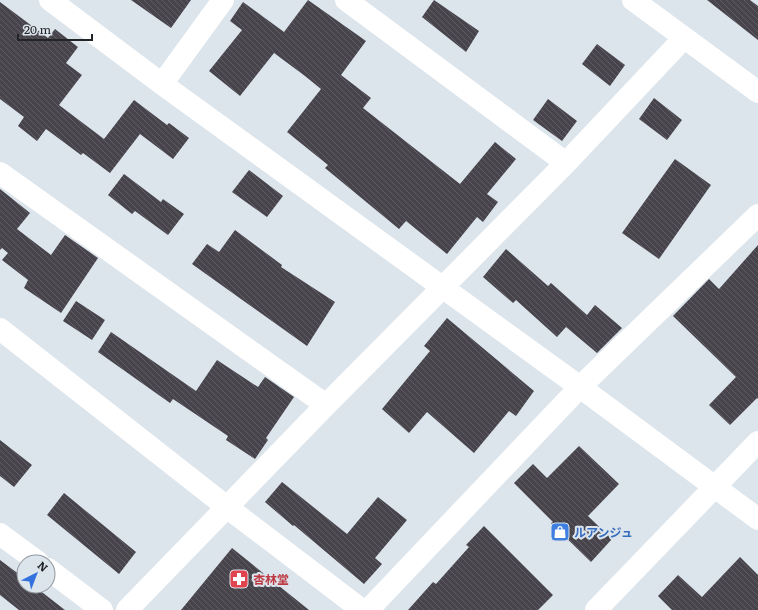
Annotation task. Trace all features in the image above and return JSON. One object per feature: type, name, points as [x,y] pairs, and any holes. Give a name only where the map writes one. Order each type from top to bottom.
[{"type":"street","points":[[50,0],[162,84],[580,387],[758,519]]},
{"type":"street","points":[[162,84],[223,0]]},
{"type":"street","points":[[346,0],[566,163]]},
{"type":"street","points":[[633,0],[758,92]]},
{"type":"street","points":[[127,610],[228,508],[326,405],[566,163],[684,38]]},
{"type":"street","points":[[0,172],[326,405]]},
{"type":"street","points":[[368,610],[580,387],[758,215]]},
{"type":"street","points":[[0,329],[228,508],[362,610]]},
{"type":"street","points":[[596,610],[758,442]]},
{"type":"street","points":[[0,534],[27,554]]},
{"type":"street","points":[[56,575],[102,610]]},
{"type":"building","points":[[131,0],[191,0],[171,28]]},
{"type":"building","points":[[308,0],[366,41],[341,75],[371,98],[363,108],[460,184],[495,142],[516,159],[487,194],[498,202],[483,222],[477,217],[447,254],[406,221],[399,229],[325,168],[328,165],[287,132],[321,89],[305,76],[274,53],[240,96],[209,71],[242,30],[230,21],[243,2],[284,32]]},
{"type":"building","points":[[434,0],[479,31],[466,52],[422,17]]},
{"type":"building","points":[[707,0],[750,0],[758,6],[758,40]]},
{"type":"building","points":[[0,2],[48,38],[55,29],[78,47],[66,63],[82,75],[59,105],[104,139],[134,100],[167,125],[169,123],[189,138],[173,159],[140,134],[110,173],[83,153],[81,155],[46,129],[37,141],[18,126],[24,117],[0,99]]},
{"type":"building","points":[[597,44],[625,65],[610,86],[582,64]]},
{"type":"building","points":[[654,98],[682,120],[667,140],[639,119]]},
{"type":"building","points":[[548,99],[577,121],[562,141],[533,120]]},
{"type":"building","points":[[675,159],[711,185],[659,259],[622,233]]},
{"type":"building","points":[[249,170],[283,196],[267,217],[232,192]]},
{"type":"building","points":[[124,174],[161,202],[163,199],[184,214],[168,235],[135,211],[132,214],[108,195]]},
{"type":"building","points":[[0,189],[30,213],[17,229],[51,255],[65,235],[98,258],[61,313],[24,288],[28,280],[2,260],[8,253],[2,248],[0,250]]},
{"type":"building","points":[[235,230],[282,265],[281,267],[335,302],[307,346],[192,264],[207,244],[219,252]]},
{"type":"building","points":[[758,245],[758,399],[757,398],[730,425],[709,405],[736,377],[673,316],[709,279],[719,289]]},
{"type":"building","points":[[506,249],[548,286],[551,283],[587,315],[595,305],[622,328],[597,353],[566,327],[557,337],[516,300],[513,303],[483,277]]},
{"type":"building","points":[[76,301],[105,320],[92,340],[63,321]]},
{"type":"building","points":[[447,318],[534,391],[516,416],[509,411],[474,453],[427,412],[409,433],[382,409],[430,351],[424,346]]},
{"type":"building","points":[[111,332],[196,391],[217,360],[258,387],[265,377],[294,397],[266,438],[268,440],[255,459],[226,440],[228,436],[173,399],[170,403],[98,352]]},
{"type":"building","points":[[0,440],[32,465],[14,487],[0,476]]},
{"type":"building","points":[[579,446],[619,484],[588,516],[612,539],[591,562],[551,523],[553,522],[514,483],[533,464],[547,478]]},
{"type":"building","points":[[282,482],[347,534],[378,497],[407,520],[375,558],[382,564],[364,584],[265,502]]},
{"type":"building","points":[[64,493],[136,552],[119,574],[47,515]]},
{"type":"building","points":[[484,526],[553,595],[538,610],[408,610],[433,582],[436,584],[469,547],[466,545]]},
{"type":"building","name":"杏林堂","points":[[232,548],[309,610],[181,610]]},
{"type":"building","points":[[740,557],[758,575],[758,610],[672,610],[658,596],[678,575],[702,597]]},
{"type":"building","points":[[0,560],[16,572],[16,594],[44,594],[65,610],[19,610],[0,595]]},
{"type":"place","name":"ルアンジュ","points":[[560,532]]},
{"type":"place","name":"杏林堂","points":[[239,579]]}]
